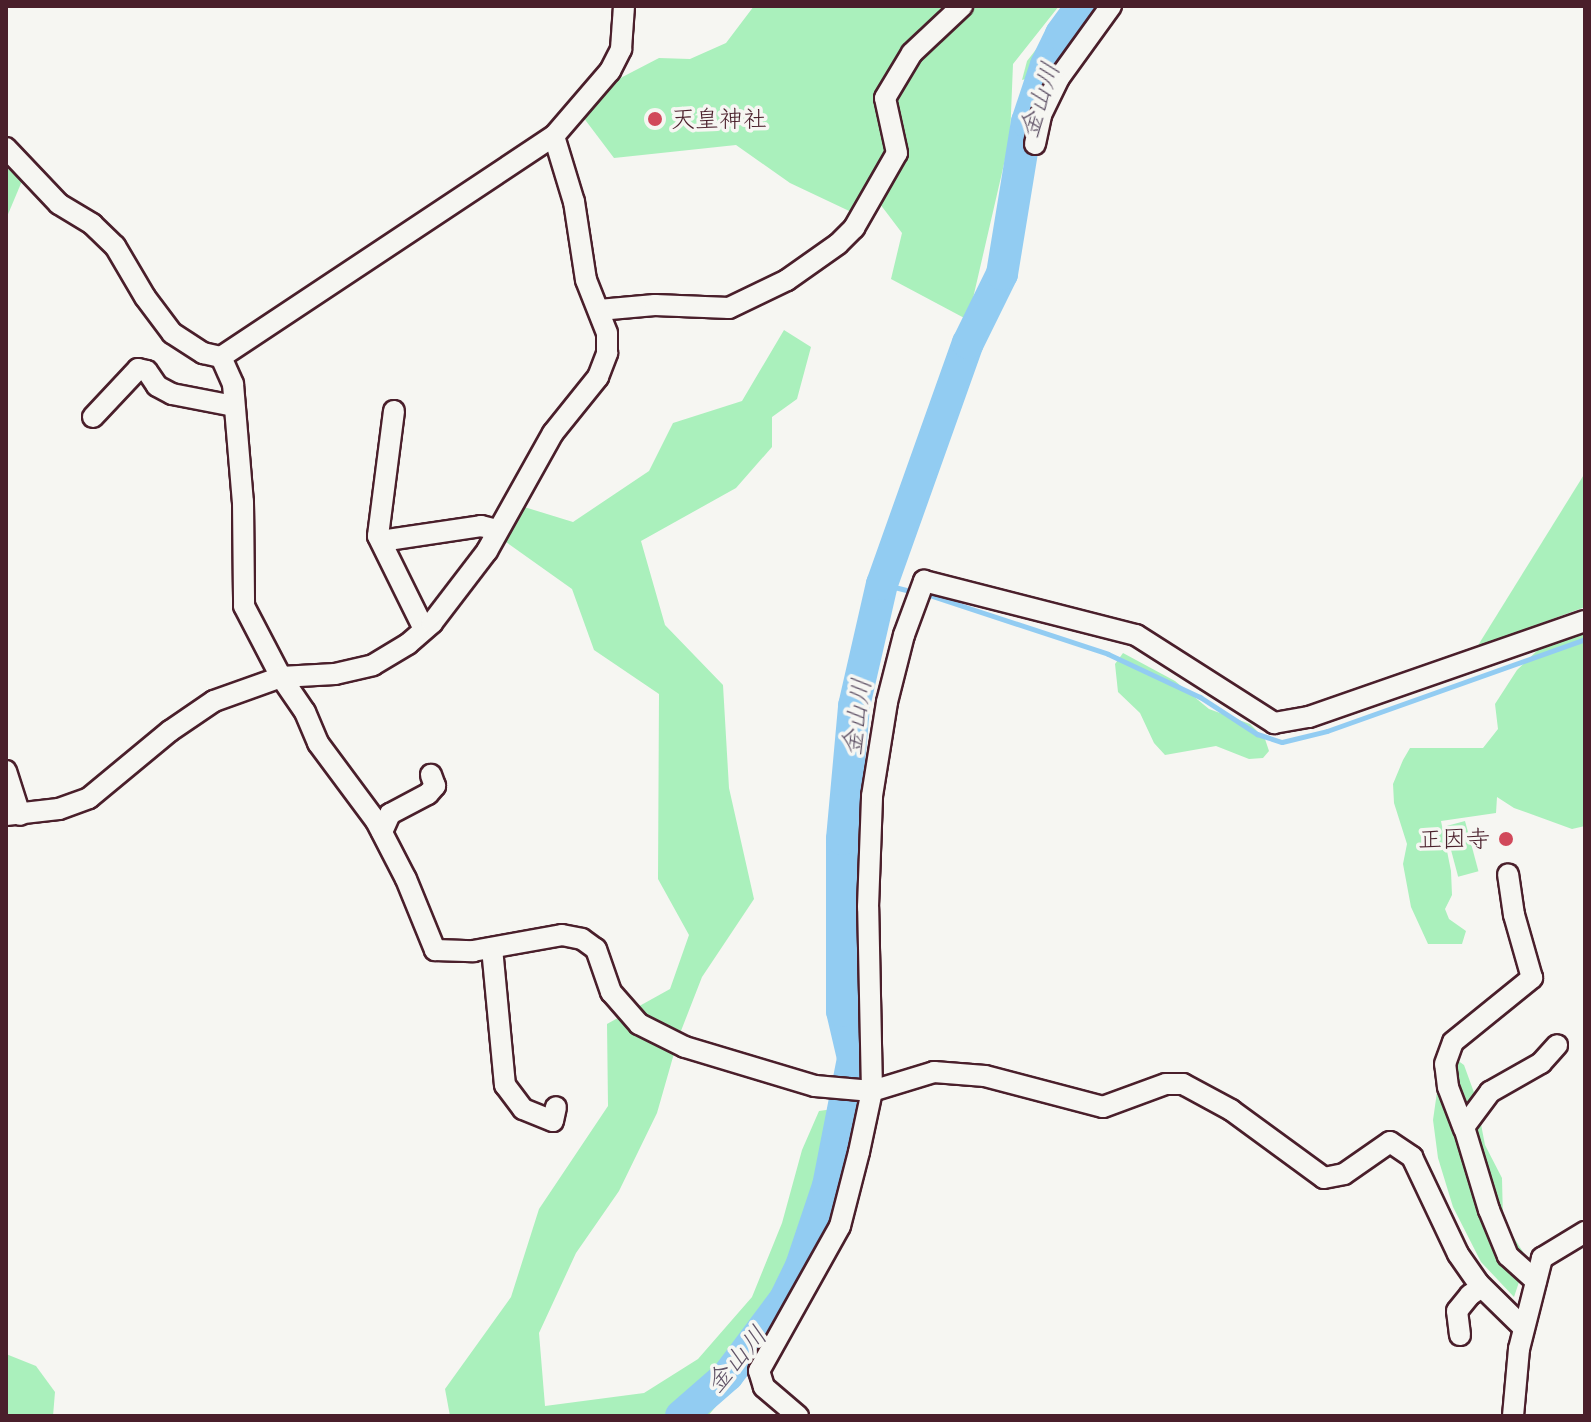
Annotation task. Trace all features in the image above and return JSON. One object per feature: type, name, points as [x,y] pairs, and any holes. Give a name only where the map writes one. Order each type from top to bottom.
[{"type":"street","points":[[6,148],[59,204],[92,224],[115,246],[145,297],[172,333],[203,353],[221,357],[554,136],[610,71],[621,49],[624,6]]},
{"type":"street","points":[[599,310],[655,305],[729,308],[787,280],[838,244],[854,228],[897,153],[885,98],[912,53],[962,6]]},
{"type":"street","points":[[1035,144],[1041,115],[1064,69],[1111,6]]},
{"type":"street","points":[[6,771],[13,815],[59,809],[89,798],[170,731],[214,701],[281,677],[335,674],[373,665],[424,629],[487,551],[553,433],[598,377],[607,353],[607,333],[586,280],[574,202],[554,136]]},
{"type":"street","points":[[221,357],[233,384],[243,502],[244,606],[281,677],[305,712],[318,743],[382,832],[406,879],[435,950],[473,951],[562,935],[582,939],[596,949],[611,992],[639,1024],[685,1047],[815,1086],[867,1091],[934,1072],[1008,1079],[1103,1107],[1166,1084],[1183,1084],[1231,1110],[1324,1178],[1344,1174],[1390,1142],[1412,1157],[1458,1254],[1482,1287],[1524,1328]]},
{"type":"street","points":[[93,417],[138,369],[147,371],[157,386],[172,394],[234,406]]},
{"type":"street","points":[[394,411],[389,434],[388,477],[377,527],[424,629]]},
{"type":"street","points":[[381,541],[481,526],[497,530]]},
{"type":"street","points":[[798,1416],[764,1387],[759,1371],[840,1226],[867,1091],[872,796],[887,702],[904,635],[924,581],[1136,635],[1274,723],[1309,717],[1585,621]]},
{"type":"street","points":[[382,832],[390,814],[428,794],[435,786],[431,775]]},
{"type":"street","points":[[1508,874],[1514,915],[1532,978],[1453,1042],[1445,1064],[1448,1087],[1489,1210],[1508,1256],[1536,1281]]},
{"type":"street","points":[[492,948],[505,1085],[523,1109],[553,1121],[556,1107]]},
{"type":"street","points":[[1464,1129],[1490,1092],[1541,1063],[1557,1045]]},
{"type":"street","points":[[1513,1416],[1524,1328],[1542,1258],[1585,1232]]},
{"type":"street","points":[[1460,1335],[1457,1311],[1470,1295],[1482,1287]]},
{"type":"green space","points":[[754,6],[1059,6],[1013,64],[1010,138],[968,320],[891,279],[902,233],[880,204],[864,218],[790,183],[736,145],[614,158],[580,113],[607,85],[659,58],[690,59],[726,43]]},
{"type":"green space","points":[[1070,6],[1097,6],[1062,56],[1036,76],[1022,80],[1027,61]]},
{"type":"green space","points":[[6,167],[22,181],[6,219]]},
{"type":"green space","points":[[784,330],[811,347],[797,399],[772,417],[772,447],[736,488],[641,541],[665,625],[723,685],[729,788],[754,899],[702,977],[679,1036],[657,1113],[619,1191],[576,1253],[539,1333],[545,1406],[644,1393],[698,1359],[752,1297],[782,1223],[802,1150],[819,1111],[854,1106],[841,1182],[810,1267],[784,1316],[708,1416],[450,1416],[445,1389],[511,1297],[539,1209],[608,1106],[607,1024],[670,989],[689,935],[658,879],[659,694],[594,650],[572,589],[506,542],[521,506],[573,522],[649,471],[673,423],[742,401]]},
{"type":"green space","points":[[1585,473],[1585,607],[1477,647]]},
{"type":"green space","points":[[1585,630],[1585,826],[1572,829],[1514,808],[1497,797],[1496,813],[1441,821],[1451,871],[1452,895],[1445,909],[1449,919],[1466,931],[1462,944],[1428,944],[1411,907],[1403,864],[1407,844],[1394,803],[1393,784],[1403,760],[1410,748],[1483,748],[1498,729],[1495,704],[1517,670],[1541,647]]},
{"type":"green space","points":[[1123,653],[1175,681],[1209,709],[1250,724],[1265,739],[1269,751],[1263,758],[1249,759],[1216,746],[1165,755],[1154,743],[1140,713],[1118,692],[1115,664]]},
{"type":"green space","points":[[1465,821],[1478,871],[1458,877],[1445,826]]},
{"type":"green space","points":[[1443,1050],[1464,1065],[1476,1098],[1485,1145],[1502,1178],[1503,1221],[1527,1258],[1514,1297],[1481,1262],[1453,1207],[1438,1158],[1433,1120]]},
{"type":"green space","points":[[6,1354],[36,1366],[55,1392],[53,1416],[6,1416]]},
{"type":"waterway","name":"金山川","points":[[681,1416],[728,1375],[785,1299],[801,1266],[828,1186],[853,1058],[842,1011],[842,839],[854,706],[882,584],[968,343],[1002,274],[1027,122],[1046,65],[1061,34],[1081,6]]},
{"type":"waterway","points":[[882,584],[906,590]]},
{"type":"waterway","points":[[929,595],[1108,654],[1200,697],[1257,734],[1282,742],[1327,731],[1585,639]]},
{"type":"place","name":"天皇神社","points":[[655,119]]},
{"type":"place","name":"正因寺","points":[[1506,839]]}]
